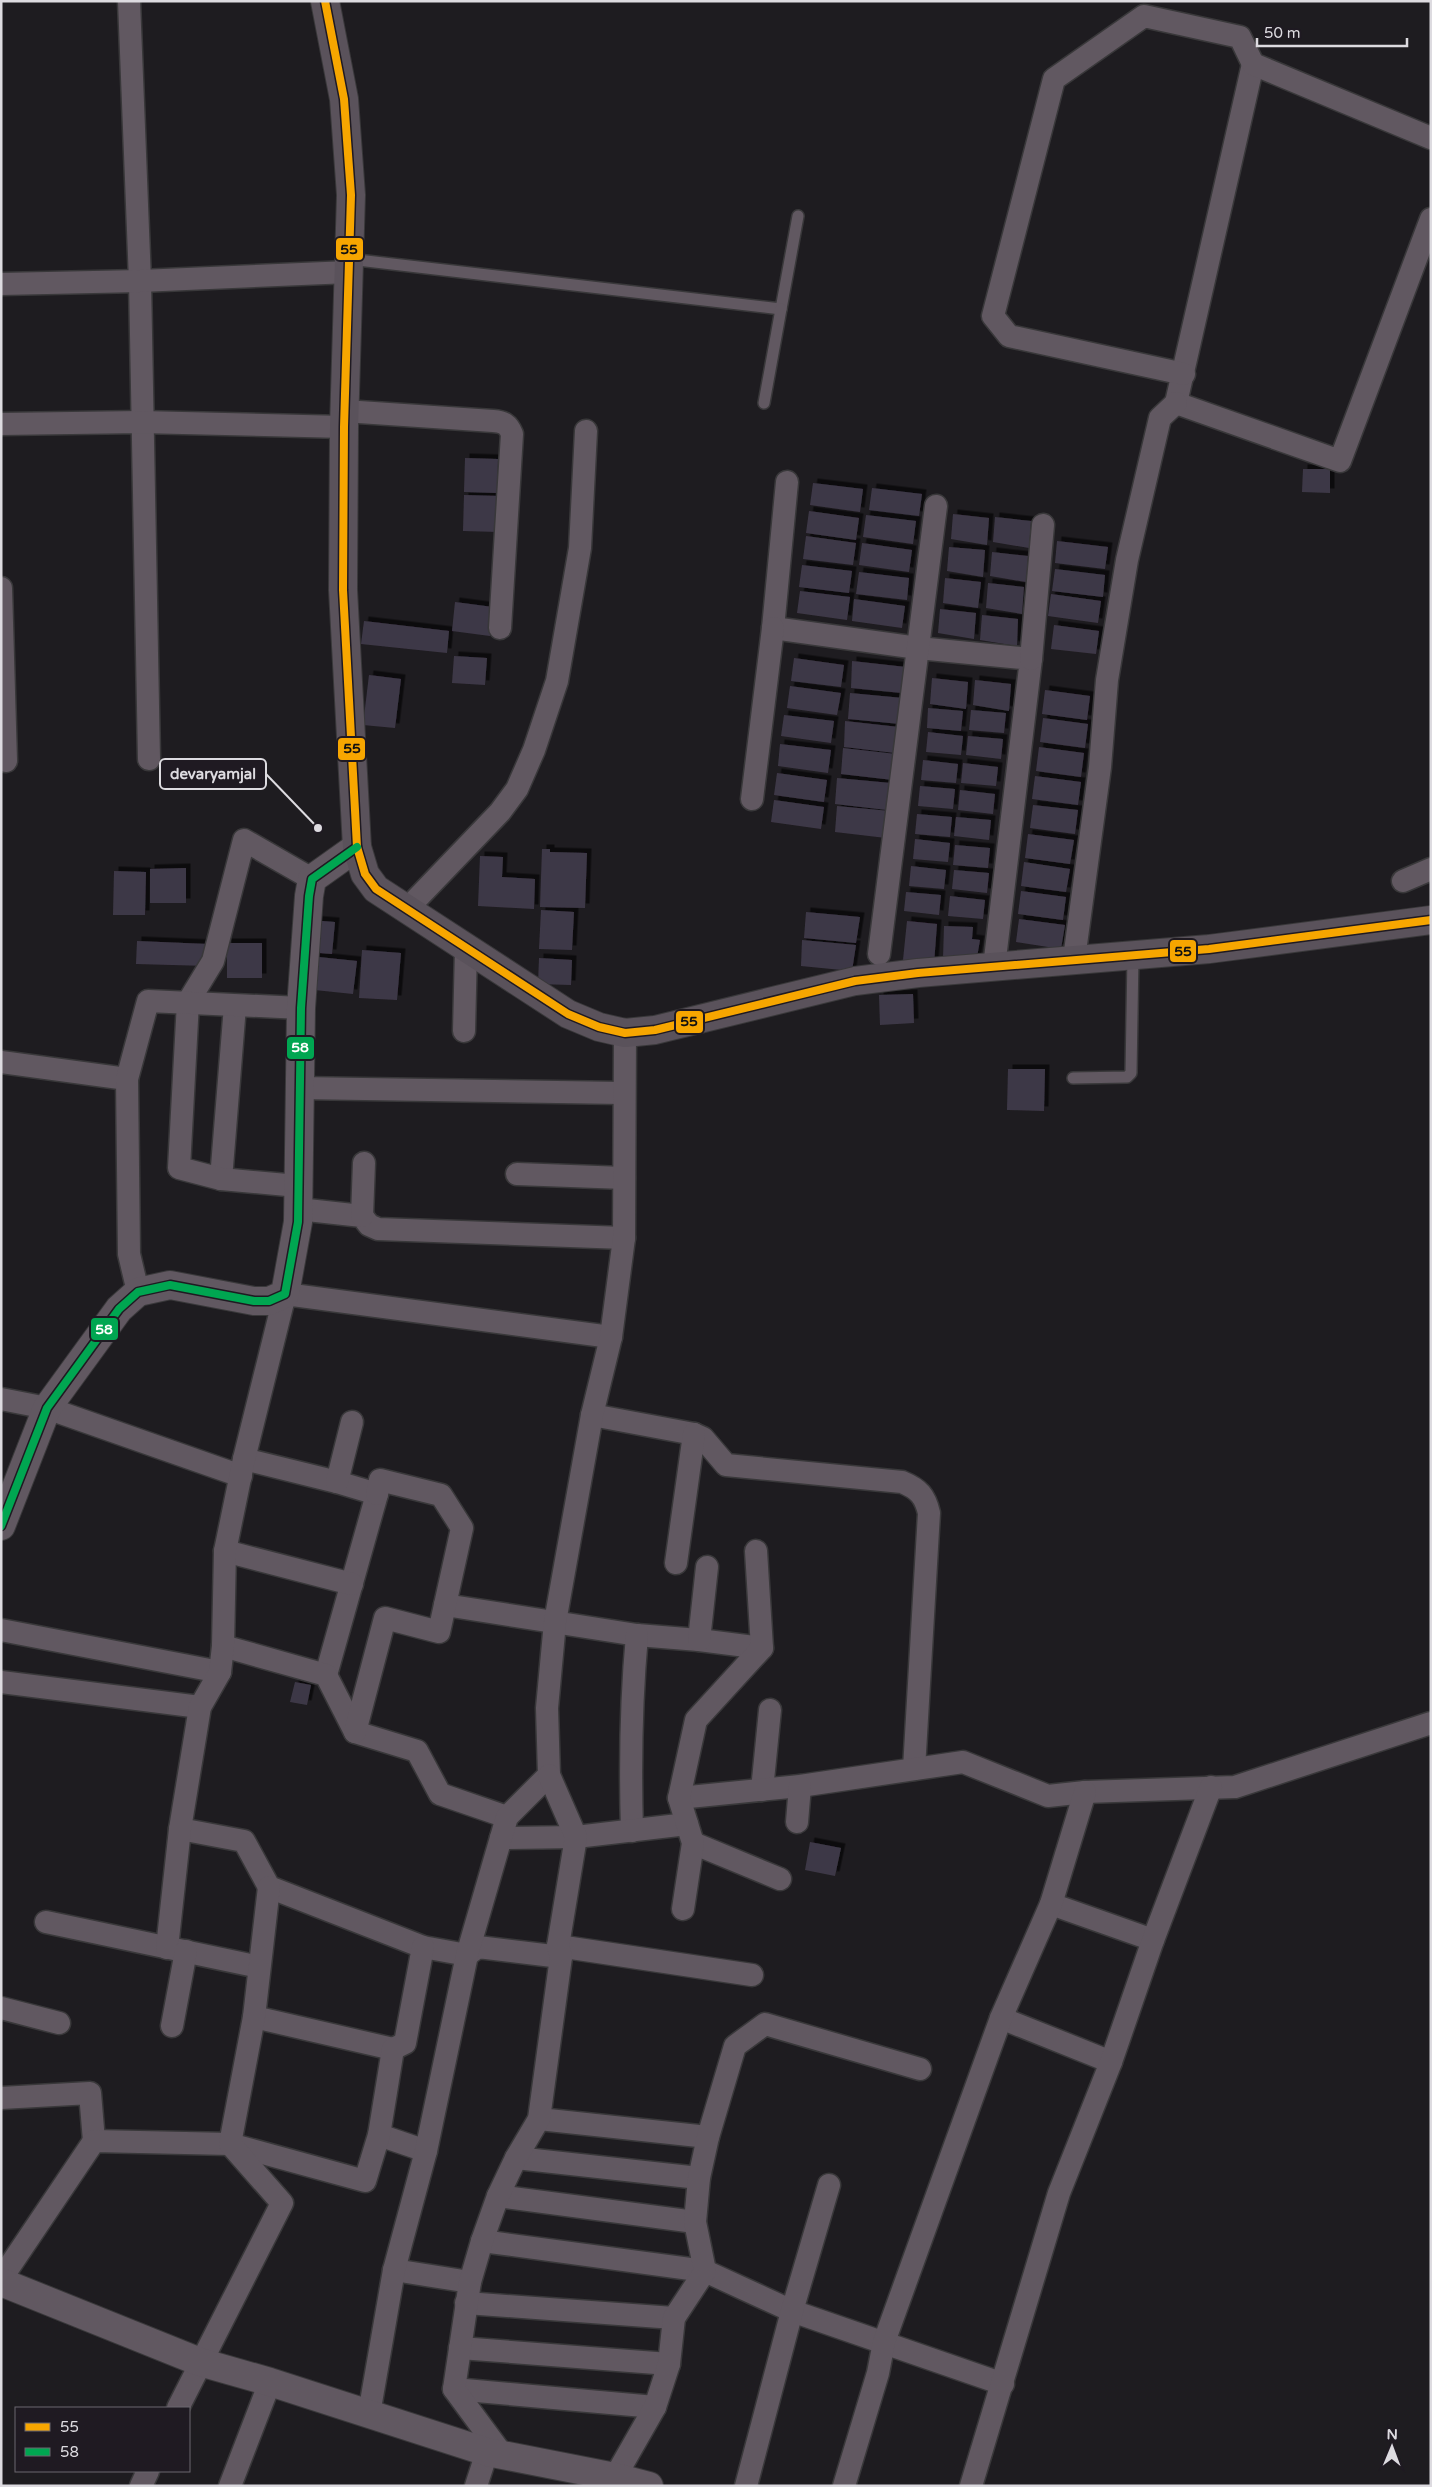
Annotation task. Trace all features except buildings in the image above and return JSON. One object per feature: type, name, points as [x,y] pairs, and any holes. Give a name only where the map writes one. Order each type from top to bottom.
[{"type":"main road","points":[[325,1],[344,98],[351,195],[344,419],[343,590],[357,848],[365,874],[376,889],[568,1014],[599,1027],[625,1033],[655,1030],[855,981],[918,972],[1208,949],[1431,920]]},
{"type":"street","points":[[129,1],[140,281],[141,422],[149,759]]},
{"type":"street","points":[[1074,959],[1100,767],[1107,680],[1127,560],[1160,418],[1176,404],[1184,374],[1253,64],[1240,37],[1144,16],[1054,80],[993,316],[1009,336],[1184,374]]},
{"type":"street","points":[[1253,64],[1431,138]]},
{"type":"street","points":[[1176,404],[1340,461],[1431,219]]},
{"type":"street","points":[[1,284],[140,281],[349,266]]},
{"type":"street","points":[[1,424],[344,419],[503,422],[509,427],[512,434],[500,628]]},
{"type":"street","points":[[406,910],[500,812],[517,789],[534,750],[557,681],[580,548],[586,431]]},
{"type":"street","points":[[752,799],[773,628],[787,482]]},
{"type":"street","points":[[879,954],[936,506]]},
{"type":"street","points":[[994,967],[1031,659],[1044,525]]},
{"type":"street","points":[[1,588],[6,761]]},
{"type":"street","points":[[773,628],[918,648],[1031,659]]},
{"type":"street","points":[[312,879],[244,840],[213,961],[188,1002],[179,1168],[362,1216],[369,1225],[378,1229],[624,1238]]},
{"type":"street","points":[[172,2026],[180,1829],[200,1707],[220,1672],[223,1646],[225,1551],[242,1468],[290,1277],[298,1198],[301,1008],[309,896],[312,879],[357,848]]},
{"type":"street","points":[[1403,881],[1431,869]]},
{"type":"street","points":[[464,1031],[466,949]]},
{"type":"street","points":[[138,1292],[129,1254],[127,1079],[148,1001],[301,1008]]},
{"type":"street","points":[[221,1179],[235,1006]]},
{"type":"street","points":[[496,2455],[454,2389],[468,2293],[482,2241],[498,2196],[516,2158],[538,2119],[559,1951],[576,1837],[549,1775],[547,1708],[555,1622],[592,1415],[611,1337],[624,1238],[623,1093],[625,1033]]},
{"type":"street","points":[[1,1062],[127,1079]]},
{"type":"street","points":[[299,1088],[623,1093]]},
{"type":"street","points":[[362,1216],[364,1162]]},
{"type":"street","points":[[517,1174],[624,1178]]},
{"type":"street","points":[[1,1526],[47,1408],[119,1309],[138,1292],[170,1285],[254,1301],[269,1301],[286,1294],[611,1337]]},
{"type":"street","points":[[1,1399],[47,1408],[242,1468],[337,1482],[377,1494]]},
{"type":"street","points":[[592,1415],[694,1434],[703,1438],[726,1465],[902,1482],[916,1488],[925,1498],[929,1514],[914,1769]]},
{"type":"street","points":[[337,1482],[352,1422]]},
{"type":"street","points":[[676,1563],[694,1434]]},
{"type":"street","points":[[355,1732],[385,1618],[439,1632],[462,1528],[441,1495],[380,1480],[326,1674],[355,1732],[417,1751],[440,1794],[504,1828],[576,1837],[632,1830],[690,1833],[780,1879]]},
{"type":"street","points":[[683,1909],[690,1833],[680,1798],[696,1720],[762,1648],[756,1550]]},
{"type":"street","points":[[225,1551],[352,1584]]},
{"type":"street","points":[[699,1640],[707,1567]]},
{"type":"street","points":[[445,1605],[637,1635],[762,1648]]},
{"type":"street","points":[[1,1630],[220,1672]]},
{"type":"street","points":[[632,1830],[631,1700],[637,1635]]},
{"type":"street","points":[[223,1646],[326,1674]]},
{"type":"street","points":[[1,1682],[200,1707]]},
{"type":"street","points":[[762,1790],[770,1710]]},
{"type":"street","points":[[680,1798],[800,1786],[963,1762],[1048,1796],[1085,1792],[1235,1787],[1431,1723]]},
{"type":"street","points":[[369,2414],[394,2270],[426,2151],[467,1956],[504,1828],[549,1775]]},
{"type":"street","points":[[797,1822],[800,1786]]},
{"type":"street","points":[[971,2486],[1060,2193],[1111,2062],[1153,1940],[1211,1787]]},
{"type":"street","points":[[844,2486],[878,2373],[884,2342],[1001,2018],[1051,1904],[1085,1792]]},
{"type":"street","points":[[180,1829],[244,1841],[269,1888],[254,2017],[230,2144]]},
{"type":"street","points":[[269,1888],[423,1947],[467,1956]]},
{"type":"street","points":[[1051,1904],[1153,1940]]},
{"type":"street","points":[[46,1922],[259,1967]]},
{"type":"street","points":[[254,2017],[393,2049],[406,2044],[423,1947]]},
{"type":"street","points":[[467,1956],[478,1947],[559,1951],[752,1975]]},
{"type":"street","points":[[1,2008],[59,2022]]},
{"type":"street","points":[[1001,2018],[1111,2062]]},
{"type":"street","points":[[615,2477],[655,2407],[669,2364],[674,2318],[705,2271],[695,2222],[699,2178],[708,2137],[736,2046],[765,2024],[920,2069]]},
{"type":"street","points":[[94,2141],[230,2144],[365,2181],[379,2135],[393,2049]]},
{"type":"street","points":[[1,2098],[90,2093],[94,2141],[1,2280],[200,2362],[270,2382],[496,2455],[615,2477],[648,2486]]},
{"type":"street","points":[[538,2119],[708,2137]]},
{"type":"street","points":[[379,2135],[426,2151]]},
{"type":"street","points":[[178,2407],[282,2203],[230,2144]]},
{"type":"street","points":[[516,2158],[699,2178]]},
{"type":"street","points":[[746,2486],[792,2311],[829,2185]]},
{"type":"street","points":[[498,2196],[695,2222]]},
{"type":"street","points":[[482,2241],[705,2271],[792,2311],[1003,2384]]},
{"type":"street","points":[[394,2270],[468,2293],[674,2318]]},
{"type":"street","points":[[460,2348],[669,2364]]},
{"type":"street","points":[[230,2486],[270,2382]]},
{"type":"street","points":[[454,2389],[655,2407]]},
{"type":"street","points":[[476,2486],[496,2455]]},
{"type":"street","points":[[141,2486],[148,2472]]},
{"type":"lane","points":[[764,403],[798,216]]},
{"type":"lane","points":[[349,266],[781,309]]},
{"type":"lane","points":[[1073,1078],[1127,1077],[1131,1073],[1132,954]]},
{"type":"transit line","name":"55","points":[[325,1],[344,99],[351,195],[344,427],[343,590],[357,847],[365,874],[376,889],[568,1014],[599,1027],[625,1033],[655,1030],[855,981],[918,973],[1209,949],[1431,920]]},
{"type":"transit line","name":"58","points":[[1,1526],[47,1408],[119,1309],[138,1292],[170,1285],[254,1301],[269,1301],[285,1294],[298,1222],[301,1008],[309,896],[312,879],[357,847]]},
{"type":"place","name":"devaryamjal","points":[[318,828]]}]
